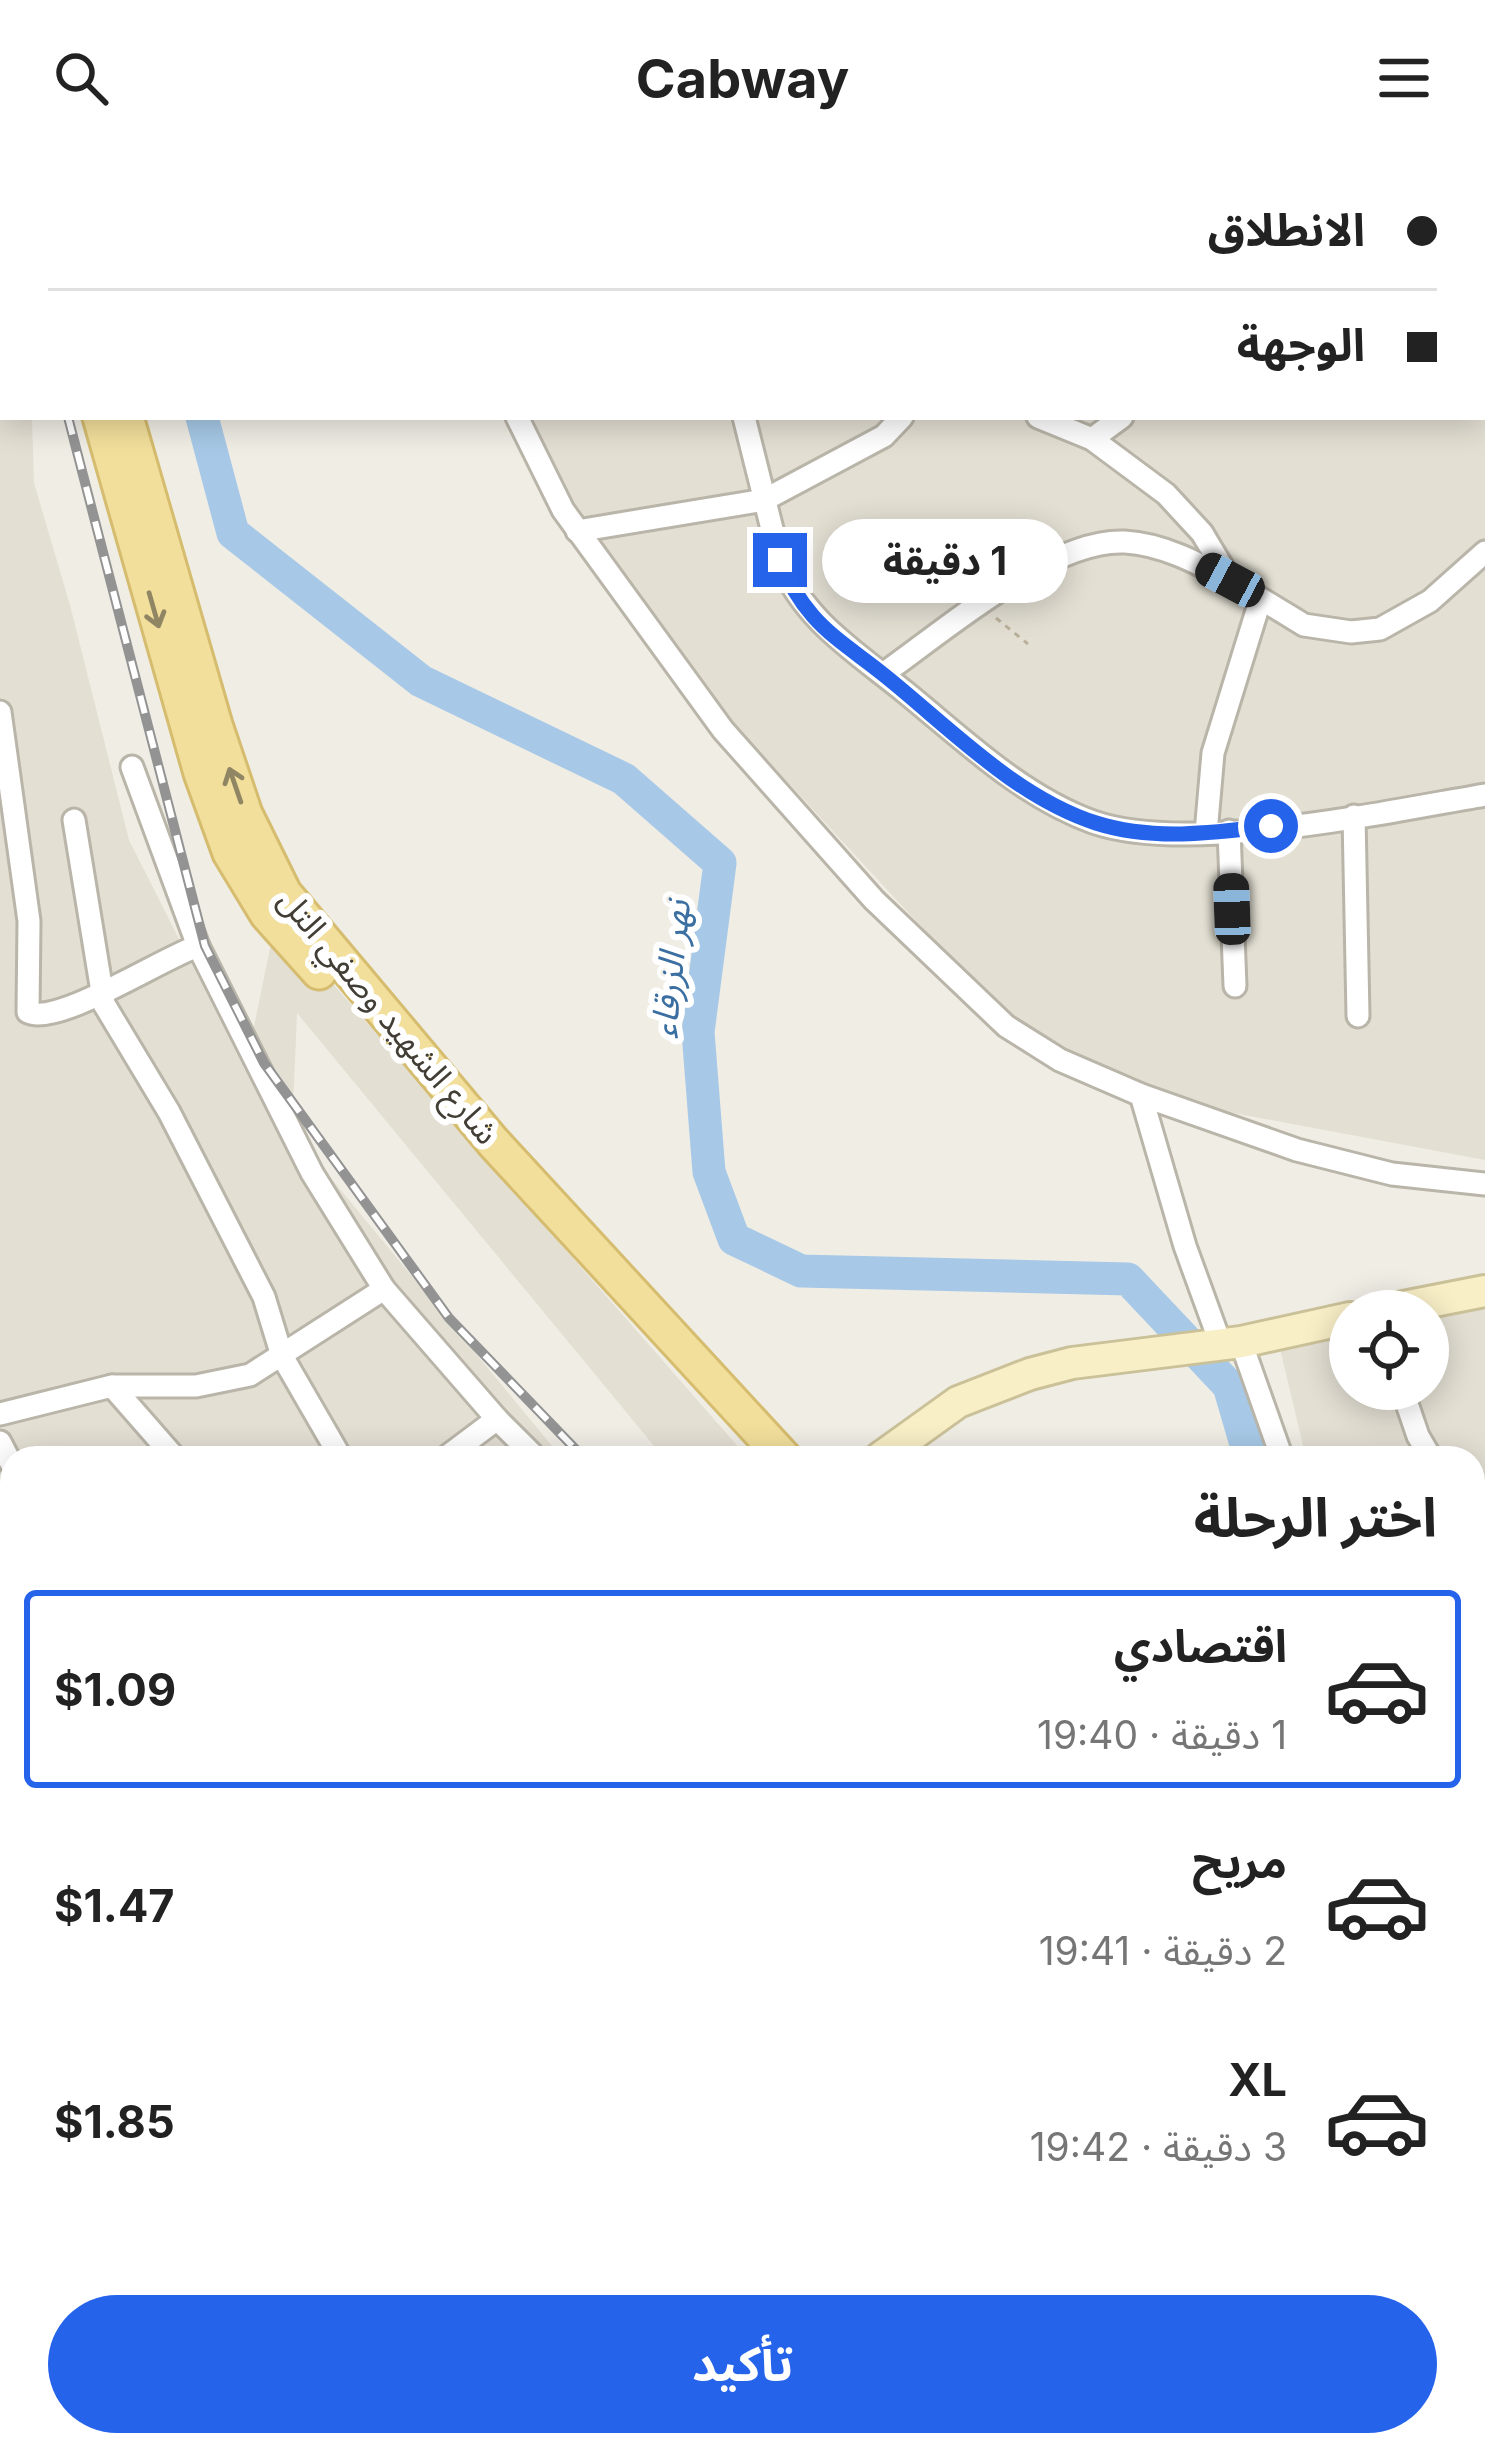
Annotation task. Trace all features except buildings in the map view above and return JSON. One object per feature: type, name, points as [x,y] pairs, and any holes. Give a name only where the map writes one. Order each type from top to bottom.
[{"type":"main road","name":"شارع الشهيد وصفي التل","points":[[101,420],[201,773],[243,847],[493,1142],[773,1446]]},
{"type":"main road","name":"شارع الشهيد وصفي التل","points":[[127,420],[215,725],[243,847],[267,914],[743,1446]]},
{"type":"street","points":[[518,420],[539,467],[577,531],[686,682],[768,785],[930,956],[1006,1026],[1034,1045],[1141,1095],[1349,1166],[1485,1184]]},
{"type":"street","points":[[745,420],[780,560],[802,603],[828,631],[1001,770],[1072,813],[1122,829],[1218,832],[1354,817],[1485,795]]},
{"type":"street","points":[[577,531],[764,500],[884,436],[899,420]]},
{"type":"street","points":[[1045,420],[1092,439],[1187,515],[1230,580]]},
{"type":"street","points":[[1092,439],[1118,420]]},
{"type":"street","points":[[883,674],[1030,572],[1069,552],[1100,544],[1143,545],[1190,559],[1260,602],[1323,630],[1380,629],[1430,602],[1485,552]]},
{"type":"street","points":[[1235,986],[1213,753],[1260,602]]},
{"type":"street","points":[[0,712],[29,921],[26,1007],[37,1016],[101,994],[198,946]]},
{"type":"street","points":[[132,767],[198,946],[312,1173],[384,1288],[524,1446]]},
{"type":"street","points":[[1354,817],[1358,1016]]},
{"type":"street","points":[[74,820],[101,994],[170,1112],[264,1298],[282,1356],[334,1446]]},
{"type":"street","points":[[1141,1095],[1220,1345],[1275,1446]]},
{"type":"street","points":[[0,1414],[112,1386],[228,1382],[250,1376],[384,1288]]},
{"type":"street","points":[[1449,1298],[1485,1291]]},
{"type":"street","points":[[895,1446],[936,1414],[983,1390],[1058,1366],[1220,1345],[1329,1322]]},
{"type":"street","points":[[112,1386],[164,1446]]},
{"type":"street","points":[[1410,1410],[1423,1446]]},
{"type":"street","points":[[461,1446],[497,1419]]},
{"type":"path","points":[[980,606],[1028,644]]},
{"type":"shaded area","points":[[0,420],[32,420],[34,483],[129,840],[245,1070],[276,919],[737,1446],[654,1446],[297,1013],[292,1131],[552,1446],[0,1446]]},
{"type":"shaded area","points":[[505,420],[1485,420],[1485,1160],[1180,1103],[1013,1026],[670,655]]},
{"type":"shaded area","points":[[1485,1305],[1485,1446],[1303,1446],[1277,1336],[1329,1328],[1329,1410],[1449,1410],[1449,1311]]},
{"type":"waterway","name":"نهر الزرقاء","points":[[203,420],[233,533],[421,681],[624,779],[720,863],[698,1032],[709,1172],[734,1239],[801,1271],[1128,1279],[1229,1386],[1246,1446]]},
{"type":"railway","points":[[69,420],[205,946],[264,1063],[449,1318],[572,1446]]},
{"type":"route","points":[[780,560],[802,603],[828,631],[1001,770],[1072,813],[1095,823],[1155,832],[1190,834],[1271,826]]}]
